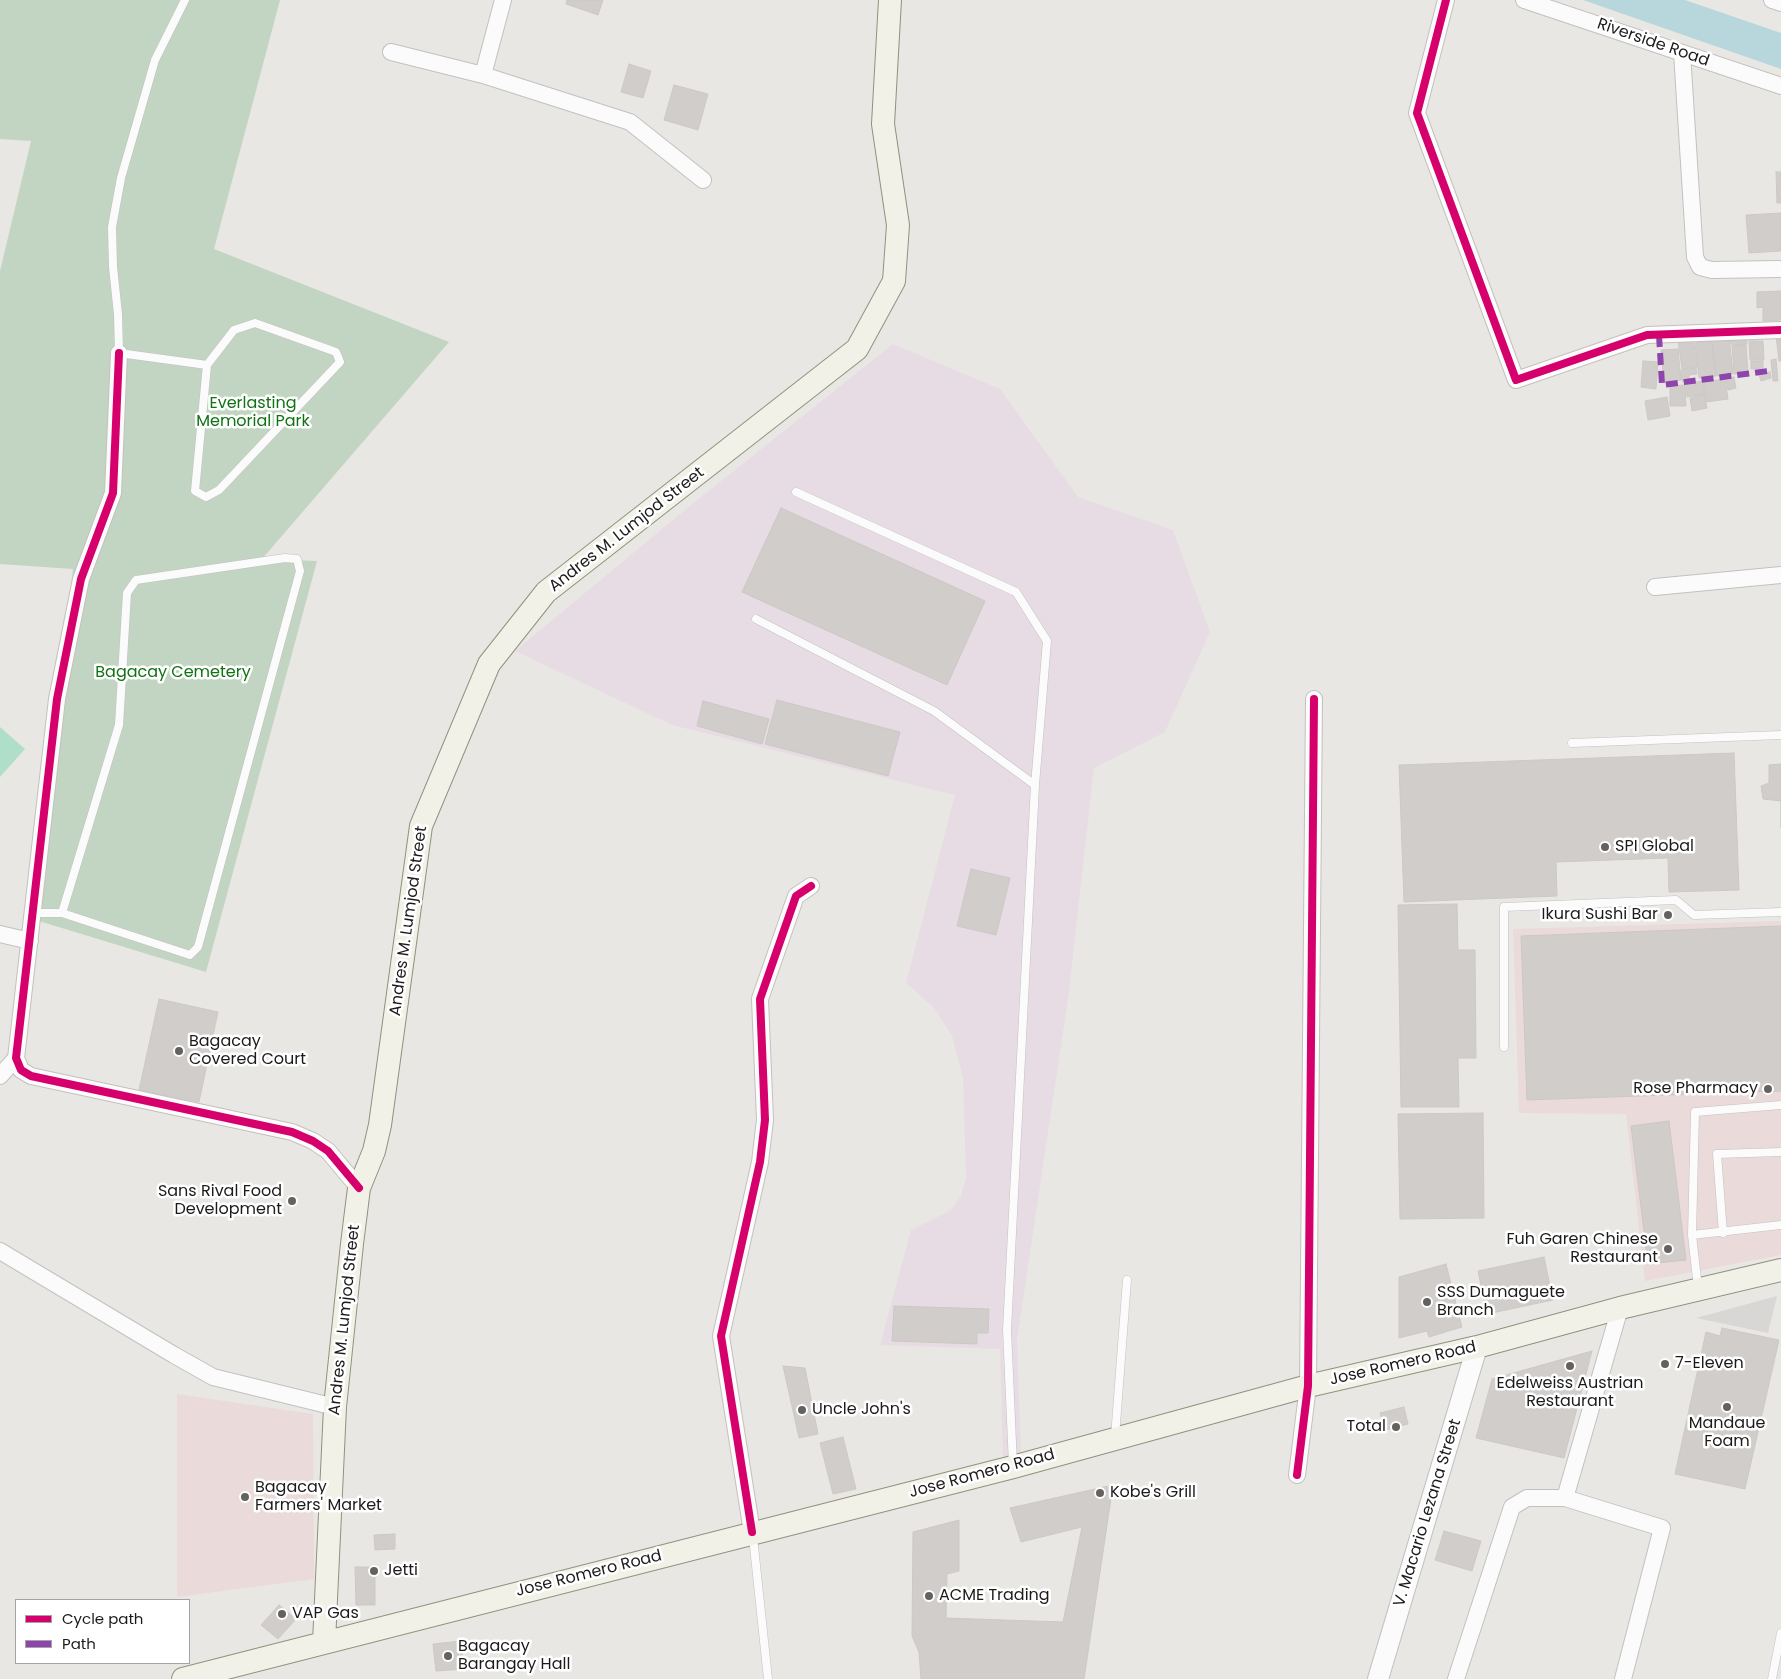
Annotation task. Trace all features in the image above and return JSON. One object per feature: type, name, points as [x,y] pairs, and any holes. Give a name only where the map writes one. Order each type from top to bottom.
[{"type":"main road","name":"Andres M. Lumjod Street","points":[[324,1642],[335,1407],[360,1188],[374,1151],[380,1125],[421,826],[489,664],[546,592],[856,350],[894,281],[898,224],[883,124],[890,0]]},
{"type":"main road","name":"Jose Romero Road","points":[[183,1679],[244,1671],[324,1642],[1013,1467],[1308,1386],[1477,1347],[1620,1308],[1781,1270]]},
{"type":"street","points":[[483,74],[503,0]]},
{"type":"street","points":[[1446,0],[1416,113],[1516,380],[1647,335],[1781,330]]},
{"type":"street","name":"Riverside Road","points":[[1524,0],[1781,86]]},
{"type":"street","points":[[1772,0],[1781,3]]},
{"type":"street","points":[[391,52],[483,74],[630,122],[703,180]]},
{"type":"street","points":[[1682,53],[1695,257],[1700,267],[1712,270],[1779,269]]},
{"type":"street","points":[[119,353],[113,493],[81,579],[57,699],[16,1058],[20,1070],[31,1076],[292,1132],[328,1151],[360,1188]]},
{"type":"street","points":[[1655,587],[1781,575]]},
{"type":"street","points":[[1297,1476],[1308,1386],[1314,699]]},
{"type":"street","points":[[752,1532],[721,1336],[760,1162],[766,1120],[760,998],[796,896],[811,886]]},
{"type":"street","points":[[0,934],[30,940]]},
{"type":"street","points":[[0,1076],[16,1058]]},
{"type":"street","points":[[0,1251],[174,1355],[213,1376],[335,1407]]},
{"type":"street","points":[[1565,1498],[1620,1308]]},
{"type":"street","name":"V. Macario Lezana Street","points":[[1378,1679],[1477,1347]]},
{"type":"street","points":[[1456,1679],[1512,1506],[1527,1498],[1565,1498],[1662,1528],[1622,1679]]},
{"type":"lane","points":[[185,0],[155,60],[121,178],[114,217],[113,267],[119,353],[207,365]]},
{"type":"lane","points":[[255,323],[336,352],[340,362],[219,490],[206,497],[195,491],[207,365],[234,330],[255,323]]},
{"type":"lane","points":[[796,492],[1016,592],[1047,640],[1035,786],[1007,1330],[1013,1467]]},
{"type":"lane","points":[[33,913],[62,913],[190,955],[198,948],[300,571],[297,559],[285,558],[136,580],[127,593],[120,725],[62,913]]},
{"type":"lane","points":[[756,619],[934,711],[1035,786]]},
{"type":"lane","points":[[1572,743],[1781,736]]},
{"type":"lane","points":[[1504,1047],[1504,907],[1676,900],[1694,916],[1781,912]]},
{"type":"lane","points":[[1698,1289],[1692,1235],[1695,1112],[1781,1105]]},
{"type":"lane","points":[[1723,1233],[1717,1154],[1781,1152]]},
{"type":"lane","points":[[1692,1235],[1781,1225]]},
{"type":"lane","points":[[1114,1439],[1127,1280]]},
{"type":"lane","points":[[752,1532],[768,1679]]},
{"type":"lane","points":[[1772,1679],[1781,1633]]},
{"type":"shaded area","points":[[893,344],[1000,389],[1078,497],[1173,530],[1210,632],[1165,732],[1094,768],[1069,992],[1017,1340],[1021,1453],[1003,1462],[1000,1349],[880,1345],[911,1230],[951,1210],[961,1196],[966,1178],[963,1078],[952,1036],[934,1008],[906,983],[955,795],[672,725],[515,651],[691,505]]},
{"type":"shaded area","points":[[1781,921],[1781,1255],[1645,1281],[1626,1114],[1519,1113],[1513,929]]},
{"type":"shaded area","points":[[1777,1296],[1768,1333],[1696,1318]]},
{"type":"shaded area","name":"Bagacay Farmers' Market","points":[[177,1394],[313,1414],[314,1579],[177,1597]]},
{"type":"green space","points":[[0,0],[280,0],[214,249],[449,342],[262,559],[317,561],[206,972],[39,921],[73,569],[0,564],[0,271],[31,141],[0,139]]},
{"type":"green space","points":[[0,727],[25,749],[0,777]]},
{"type":"water","points":[[1583,0],[1685,0],[1781,33],[1781,69]]},
{"type":"building","points":[[567,0],[603,0],[598,15],[566,4]]},
{"type":"building","points":[[629,64],[651,71],[643,98],[621,92]]},
{"type":"building","points":[[674,85],[708,94],[698,130],[664,120]]},
{"type":"building","points":[[1776,172],[1781,172],[1781,203],[1777,203]]},
{"type":"building","points":[[1781,213],[1781,251],[1749,253],[1746,215]]},
{"type":"building","points":[[1781,291],[1781,320],[1763,321],[1763,307],[1757,308],[1757,292]]},
{"type":"building","points":[[1746,332],[1747,344],[1731,345],[1730,333]]},
{"type":"building","points":[[1711,335],[1716,376],[1699,378],[1695,343],[1702,342],[1702,336]]},
{"type":"building","points":[[1781,335],[1781,361],[1779,361],[1776,336]]},
{"type":"building","points":[[1729,337],[1733,374],[1716,376],[1712,340]]},
{"type":"building","points":[[1693,338],[1697,367],[1682,369],[1678,340]]},
{"type":"building","points":[[1749,341],[1763,341],[1764,360],[1750,360]]},
{"type":"building","points":[[1746,345],[1748,373],[1734,374],[1732,346]]},
{"type":"building","points":[[1678,349],[1681,380],[1664,382],[1661,350]]},
{"type":"building","points":[[1776,359],[1778,381],[1773,381],[1771,360]]},
{"type":"building","points":[[1643,361],[1658,362],[1656,389],[1641,387]]},
{"type":"building","points":[[1751,361],[1763,361],[1763,368],[1751,369]]},
{"type":"building","points":[[1696,368],[1697,374],[1689,375],[1689,381],[1682,381],[1681,370]]},
{"type":"building","points":[[1770,372],[1771,378],[1761,381],[1759,374]]},
{"type":"building","points":[[1734,377],[1736,388],[1728,390],[1726,379]]},
{"type":"building","points":[[1725,379],[1728,399],[1706,402],[1703,382]]},
{"type":"building","points":[[1702,381],[1704,394],[1687,397],[1686,384]]},
{"type":"building","points":[[1685,385],[1686,406],[1670,406],[1670,386]]},
{"type":"building","points":[[1704,394],[1707,408],[1692,411],[1690,398]]},
{"type":"building","points":[[1667,397],[1670,416],[1648,420],[1645,401]]},
{"type":"building","points":[[781,508],[985,601],[947,685],[742,592]]},
{"type":"building","points":[[777,700],[900,732],[888,776],[765,744]]},
{"type":"building","points":[[703,701],[769,719],[762,744],[697,726]]},
{"type":"building","points":[[1734,753],[1739,890],[1669,892],[1668,858],[1556,862],[1557,896],[1404,902],[1399,765]]},
{"type":"building","points":[[1781,764],[1781,801],[1763,799],[1761,786],[1769,783],[1769,765]]},
{"type":"building","points":[[971,869],[1010,878],[996,935],[957,926]]},
{"type":"building","points":[[1457,904],[1458,950],[1475,950],[1476,1058],[1458,1058],[1459,1107],[1401,1107],[1398,905]]},
{"type":"building","points":[[1781,926],[1781,1091],[1527,1100],[1521,936]]},
{"type":"building","name":"Bagacay Covered Court","points":[[159,999],[218,1012],[199,1102],[139,1090]]},
{"type":"building","points":[[1483,1113],[1484,1218],[1400,1219],[1398,1114]]},
{"type":"building","points":[[1669,1121],[1686,1260],[1648,1264],[1631,1126]]},
{"type":"building","points":[[1544,1257],[1553,1300],[1487,1314],[1478,1271]]},
{"type":"building","name":"SSS Dumaguete Branch","points":[[1446,1264],[1462,1327],[1429,1337],[1427,1331],[1399,1338],[1399,1277]]},
{"type":"building","points":[[894,1306],[989,1309],[988,1333],[977,1333],[977,1344],[892,1341]]},
{"type":"building","name":"Mandaue Foam","points":[[1722,1328],[1779,1340],[1745,1489],[1675,1474],[1706,1332],[1720,1336]]},
{"type":"building","points":[[1592,1351],[1564,1458],[1476,1438],[1492,1379]]},
{"type":"building","points":[[783,1366],[805,1368],[818,1434],[799,1438]]},
{"type":"building","points":[[1404,1407],[1408,1424],[1385,1430],[1380,1413]]},
{"type":"building","points":[[843,1437],[856,1489],[833,1494],[820,1443]]},
{"type":"building","name":"ACME Trading","points":[[1113,1485],[1084,1679],[921,1679],[919,1652],[912,1636],[913,1532],[959,1520],[959,1571],[947,1574],[946,1618],[1063,1622],[1082,1527],[1021,1542],[1010,1508]]},
{"type":"building","points":[[1444,1531],[1481,1541],[1472,1571],[1435,1560]]},
{"type":"building","points":[[395,1534],[395,1549],[375,1550],[374,1535]]},
{"type":"building","points":[[355,1567],[375,1567],[375,1605],[356,1605]]},
{"type":"building","points":[[279,1605],[296,1619],[278,1639],[261,1625]]},
{"type":"building","name":"Bagacay Barangay Hall","points":[[461,1641],[464,1669],[436,1671],[433,1644]]},
{"type":"marked path","points":[[1659,335],[1662,385],[1768,371]]},
{"type":"cycle path","points":[[1446,0],[1417,113],[1516,380],[1647,335],[1781,330]]},
{"type":"cycle path","points":[[119,353],[113,493],[81,579],[57,699],[16,1058],[21,1070],[31,1076],[292,1132],[313,1141],[328,1151],[359,1188]]},
{"type":"cycle path","points":[[1297,1475],[1308,1386],[1314,699]]},
{"type":"cycle path","points":[[752,1532],[721,1336],[760,1162],[765,1120],[760,999],[796,896],[811,886]]},
{"type":"place","name":"SPI Global","points":[[1605,847]]},
{"type":"place","name":"Ikura Sushi Bar","points":[[1668,915]]},
{"type":"place","name":"Bagacay Covered Court","points":[[179,1051]]},
{"type":"place","name":"Rose Pharmacy","points":[[1768,1089]]},
{"type":"place","name":"Sans Rival Food Development","points":[[292,1201]]},
{"type":"place","name":"Fuh Garen Chinese Restaurant","points":[[1668,1249]]},
{"type":"place","name":"SSS Dumaguete Branch","points":[[1427,1302]]},
{"type":"place","name":"7-Eleven","points":[[1665,1364]]},
{"type":"place","name":"Edelweiss Austrian Restaurant","points":[[1570,1366]]},
{"type":"place","name":"Mandaue Foam","points":[[1727,1407]]},
{"type":"place","name":"Uncle John's","points":[[802,1410]]},
{"type":"place","name":"Total","points":[[1396,1427]]},
{"type":"place","name":"Kobe's Grill","points":[[1100,1493]]},
{"type":"place","name":"Bagacay Farmers' Market","points":[[245,1497]]},
{"type":"place","name":"Jetti","points":[[374,1571]]},
{"type":"place","name":"ACME Trading","points":[[929,1596]]},
{"type":"place","name":"VAP Gas","points":[[282,1614]]},
{"type":"place","name":"Bagacay Barangay Hall","points":[[448,1656]]},
{"type":"park label","name":"Everlasting Memorial Park","points":[[253,413]]},
{"type":"park label","name":"Bagacay Cemetery","points":[[173,673]]}]
